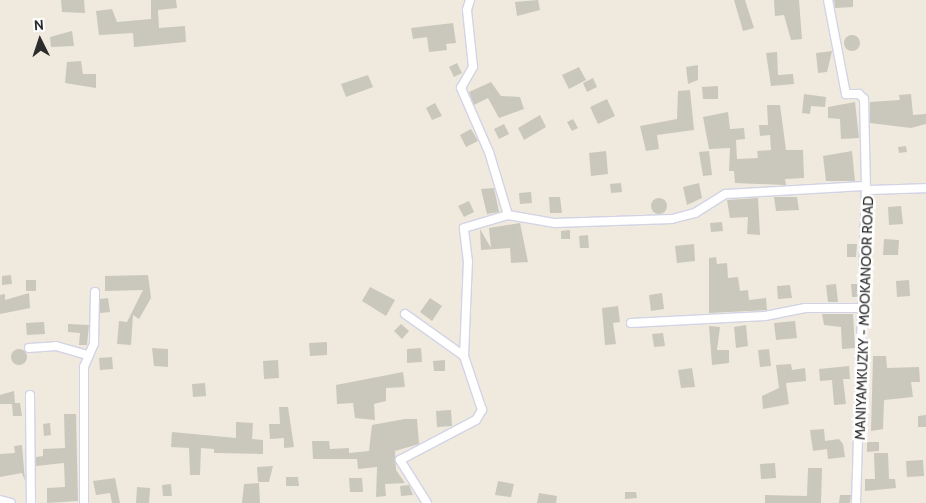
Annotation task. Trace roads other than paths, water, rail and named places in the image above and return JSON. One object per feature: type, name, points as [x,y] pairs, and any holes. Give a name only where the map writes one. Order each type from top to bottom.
[{"type":"street","points":[[470,0],[467,10],[473,67],[461,88],[489,152],[508,215]]},
{"type":"street","points":[[427,503],[400,460],[476,420],[482,410],[464,356],[468,262],[461,233],[464,228],[508,215],[555,223],[663,220],[695,213],[726,194],[865,188],[864,99],[859,94],[846,94],[828,0]]},
{"type":"street","name":"MANIYAMKUZKY - MOOKANOOR ROAD","points":[[856,503],[865,188],[926,188]]},
{"type":"street","points":[[84,503],[81,433],[88,355],[94,344],[95,292]]},
{"type":"street","points":[[631,323],[765,316],[805,308],[862,308]]},
{"type":"street","points":[[405,314],[464,356]]},
{"type":"street","points":[[29,348],[56,346],[88,355]]},
{"type":"street","points":[[30,395],[31,503]]},
{"type":"street","points":[[0,500],[11,503]]}]
